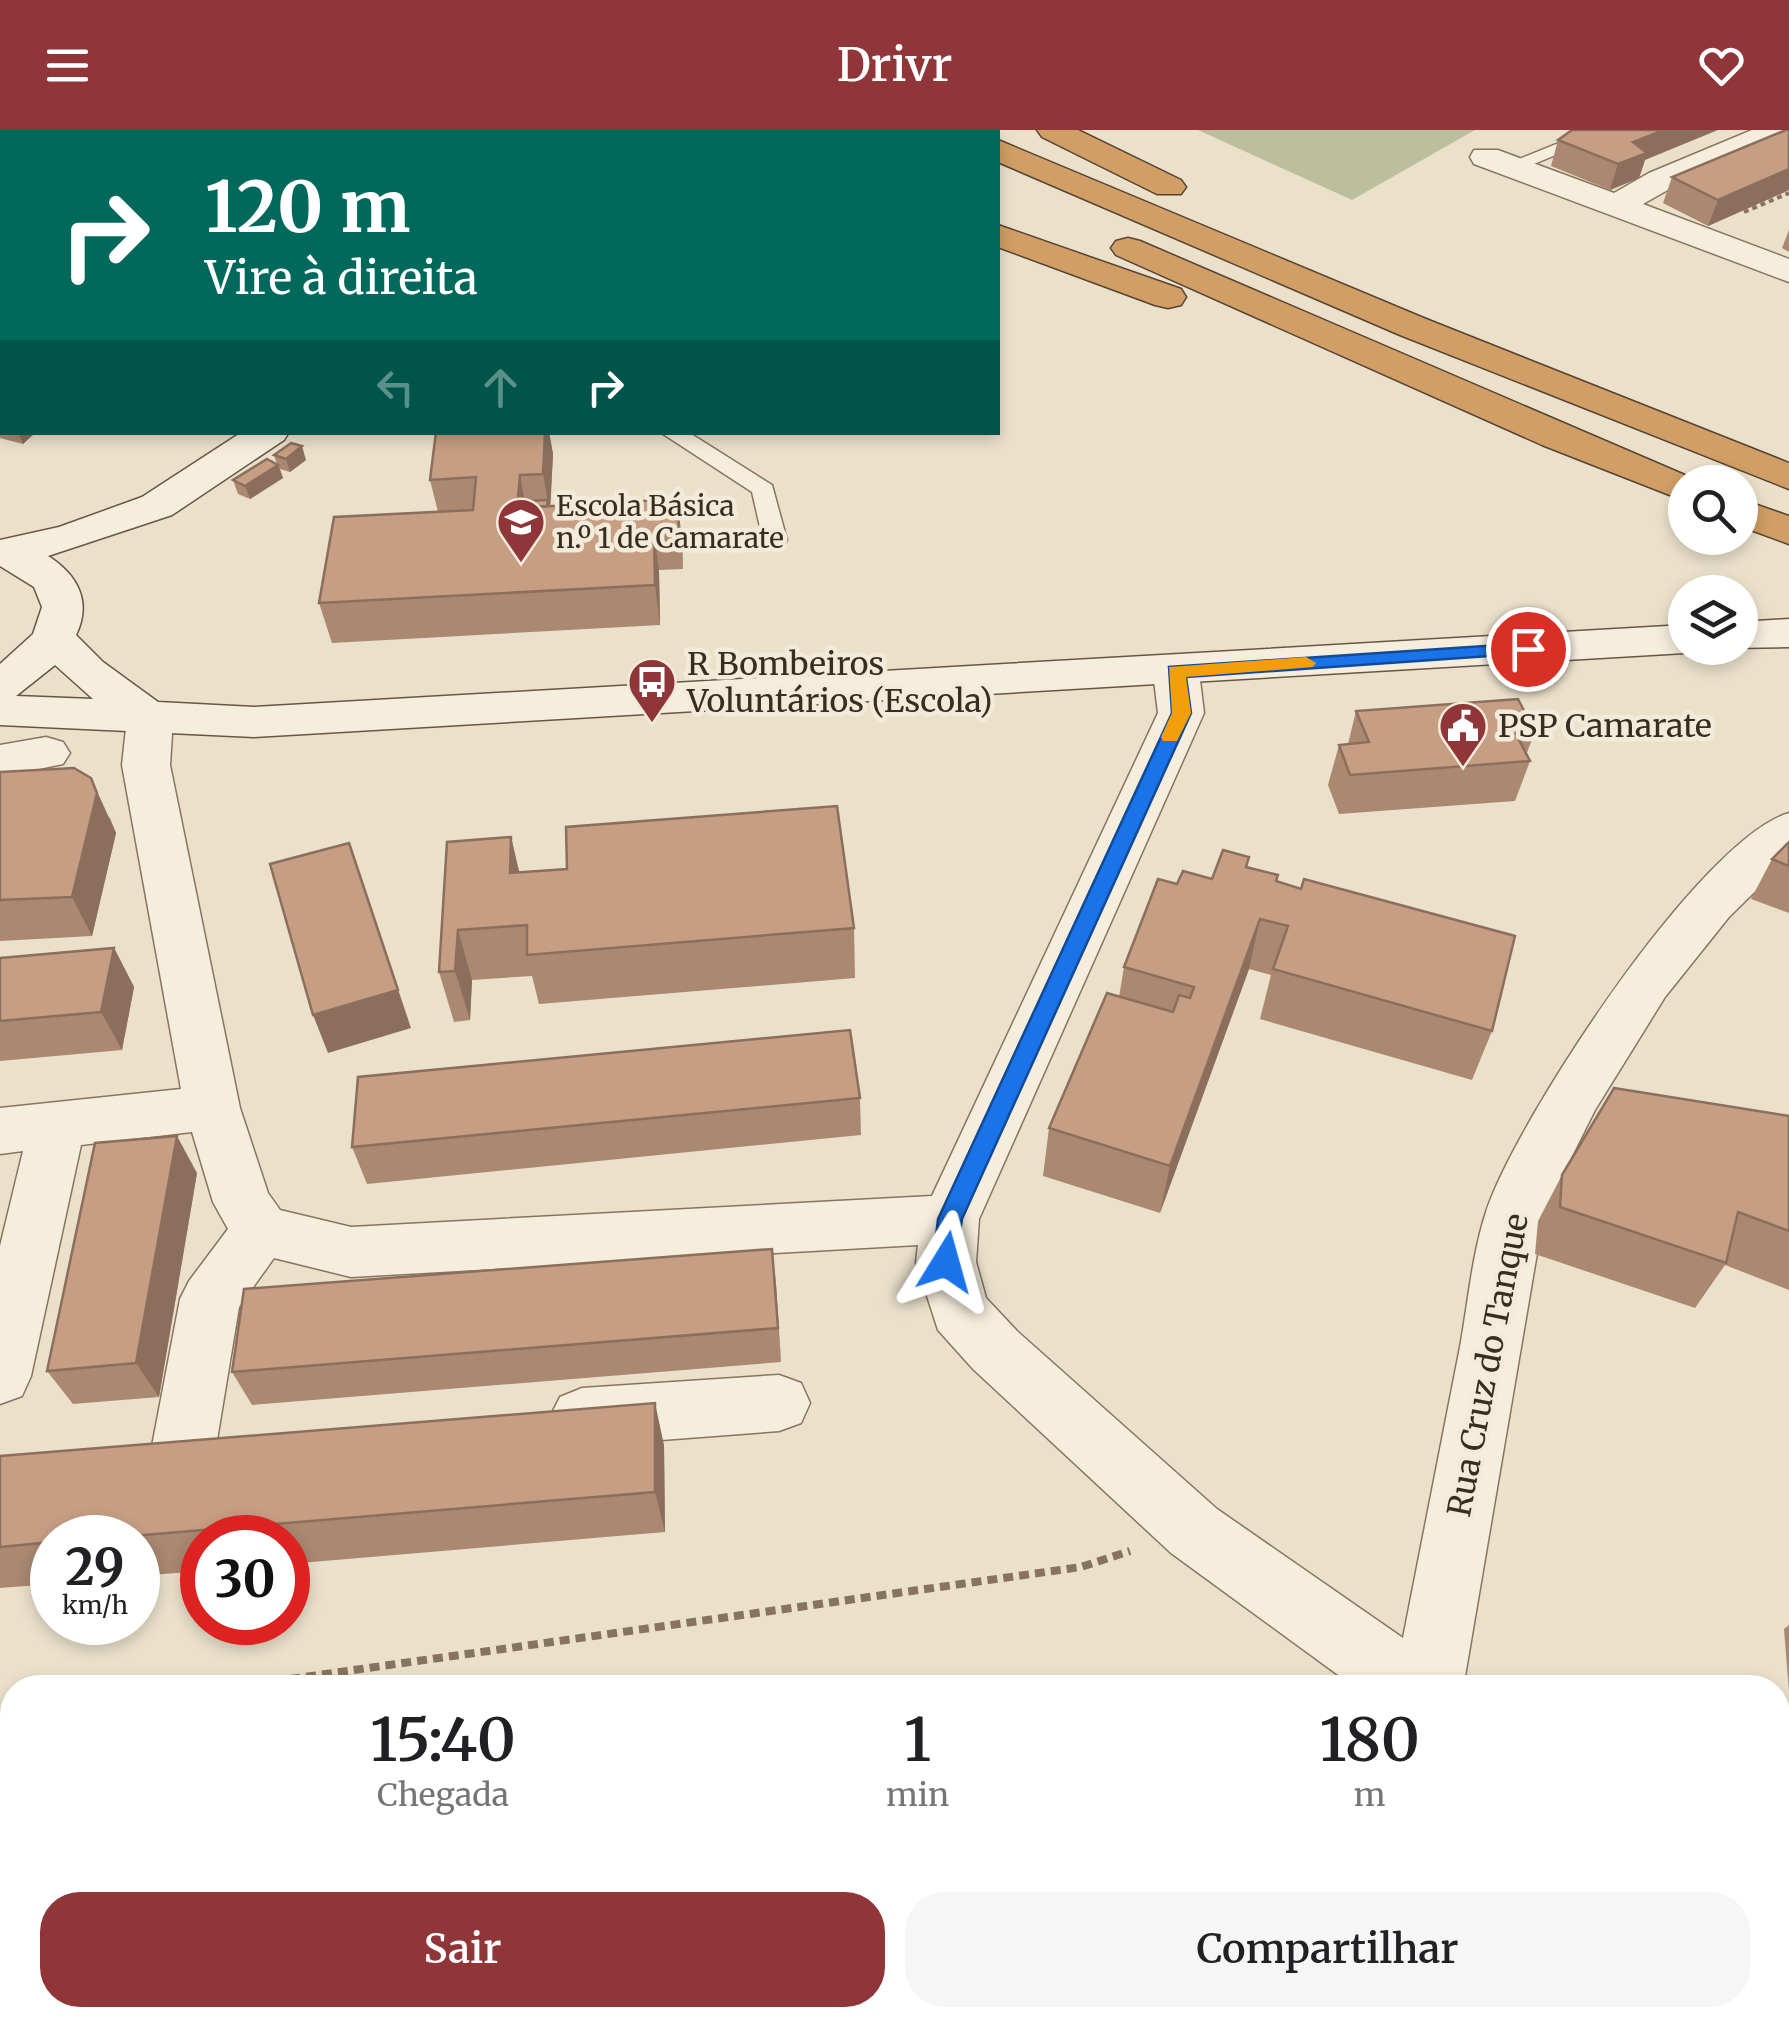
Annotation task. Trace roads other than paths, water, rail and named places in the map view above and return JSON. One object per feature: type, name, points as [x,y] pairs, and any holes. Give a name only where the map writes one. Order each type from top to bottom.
[{"type":"highway","points":[[1053,130],[1414,299],[1692,417],[1789,474]]},
{"type":"highway","points":[[1000,151],[1412,327],[1789,474]]},
{"type":"highway","points":[[1088,230],[1556,437],[1668,482]]},
{"type":"highway","points":[[1000,236],[1556,437]]},
{"type":"highway","points":[[1758,518],[1789,531]]},
{"type":"street","points":[[1616,206],[1660,180],[1780,130]]},
{"type":"street","points":[[1499,162],[1789,271]]},
{"type":"street","points":[[61,593],[157,506],[265,435]]},
{"type":"street","points":[[2,554],[74,536],[157,506]]},
{"type":"street","points":[[0,685],[30,666],[54,638],[64,607],[61,593],[50,576],[31,562],[2,554]]},
{"type":"street","points":[[1758,635],[1789,632]]},
{"type":"street","points":[[54,638],[87,672],[150,719]]},
{"type":"street","points":[[0,710],[254,722],[1176,672],[1668,640]]},
{"type":"street","points":[[1176,672],[1181,713],[950,1219],[946,1262],[960,1310],[995,1350],[1194,1532],[1398,1675]]},
{"type":"street","points":[[150,719],[146,765],[212,1108],[242,1202],[261,1230],[351,1252],[950,1219]]},
{"type":"street","points":[[0,761],[46,754]]},
{"type":"street","name":"Rua Cruz do Tanque","points":[[1430,1675],[1515,1212],[1574,1097],[1667,956],[1702,913],[1789,830]]},
{"type":"street","points":[[0,1131],[212,1108]]},
{"type":"street","points":[[0,1376],[10,1291],[57,1126]]},
{"type":"street","points":[[186,1446],[210,1299],[261,1230]]},
{"type":"street","points":[[522,1422],[779,1403]]},
{"type":"lane","points":[[1499,162],[1608,130]]},
{"type":"lane","points":[[676,435],[762,490],[775,540]]},
{"type":"place","name":"Escola Básica n.º 1 de Camarate","points":[[521,564]]},
{"type":"place","name":"R Bombeiros Voluntários (Escola)","points":[[652,724]]},
{"type":"place","name":"PSP Camarate","points":[[1463,768]]}]
